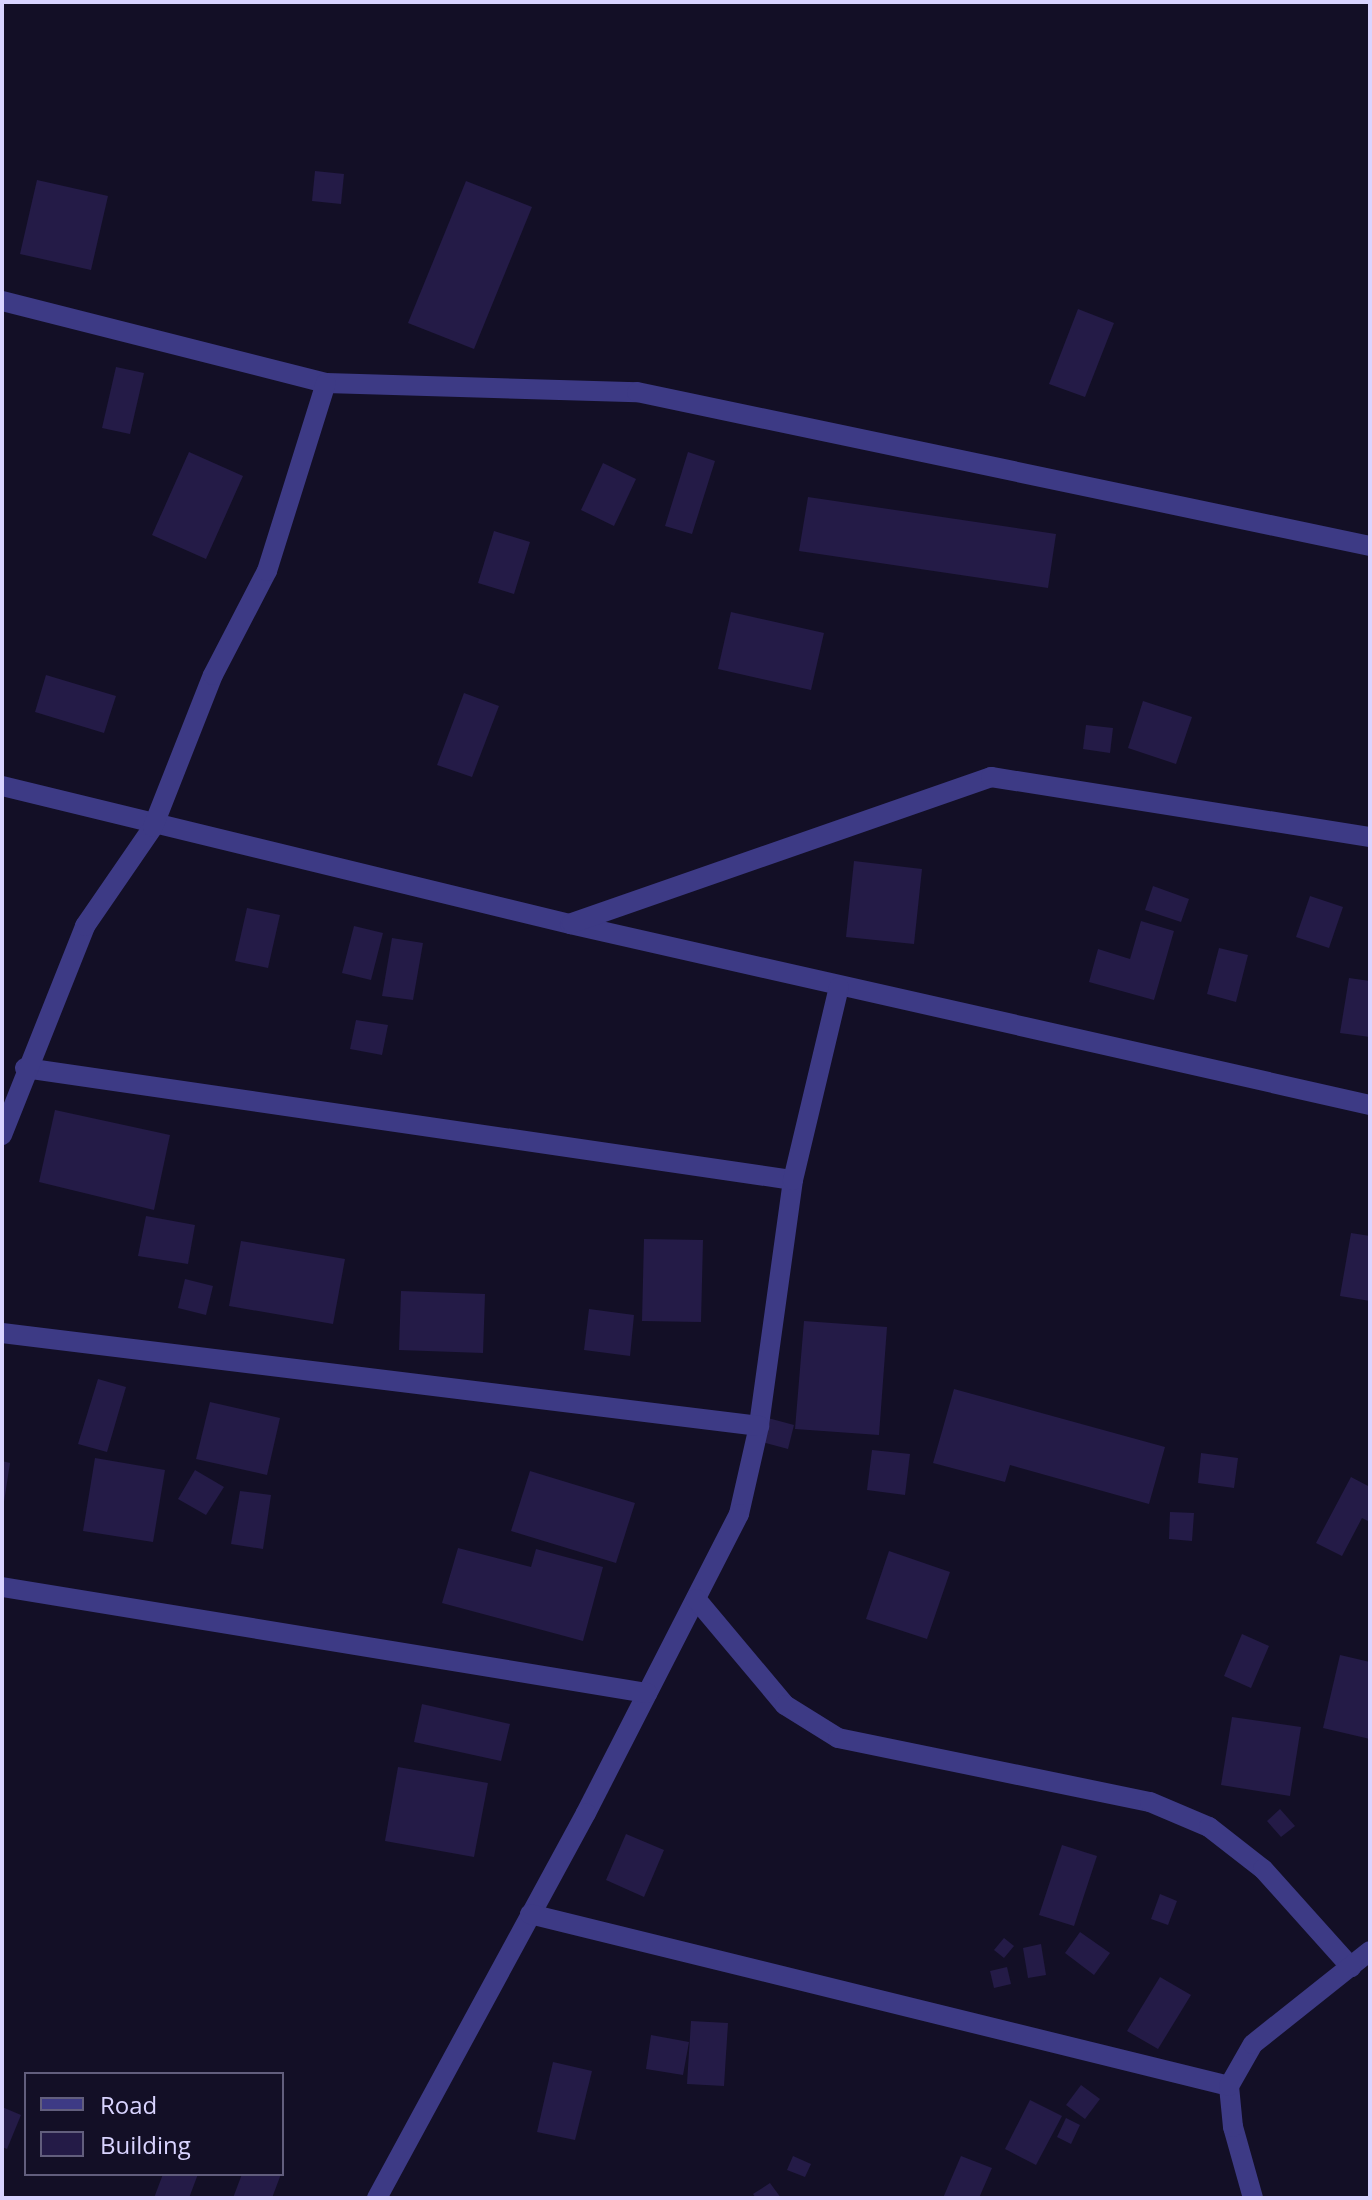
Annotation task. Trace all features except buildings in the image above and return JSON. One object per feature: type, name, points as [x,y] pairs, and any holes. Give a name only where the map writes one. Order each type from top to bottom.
[{"type":"street","points":[[2,301],[326,383],[637,392],[1370,546]]},
{"type":"street","points":[[2,1135],[25,1068],[85,926],[153,827],[213,675],[267,571],[326,383]]},
{"type":"street","points":[[570,924],[991,777],[1370,837]]},
{"type":"street","points":[[2,786],[153,827],[839,987],[1370,1105]]},
{"type":"street","points":[[377,2198],[647,1693],[739,1514],[759,1426],[793,1180],[839,987]]},
{"type":"street","points":[[25,1068],[793,1180]]},
{"type":"street","points":[[2,1333],[759,1426]]},
{"type":"street","points":[[2,1587],[647,1693]]},
{"type":"street","points":[[696,1599],[785,1705],[838,1738],[1150,1802],[1209,1827],[1263,1869],[1351,1967]]},
{"type":"street","points":[[530,1914],[1229,2086]]},
{"type":"street","points":[[1253,2198],[1233,2127],[1229,2086],[1253,2044],[1370,1951]]}]
